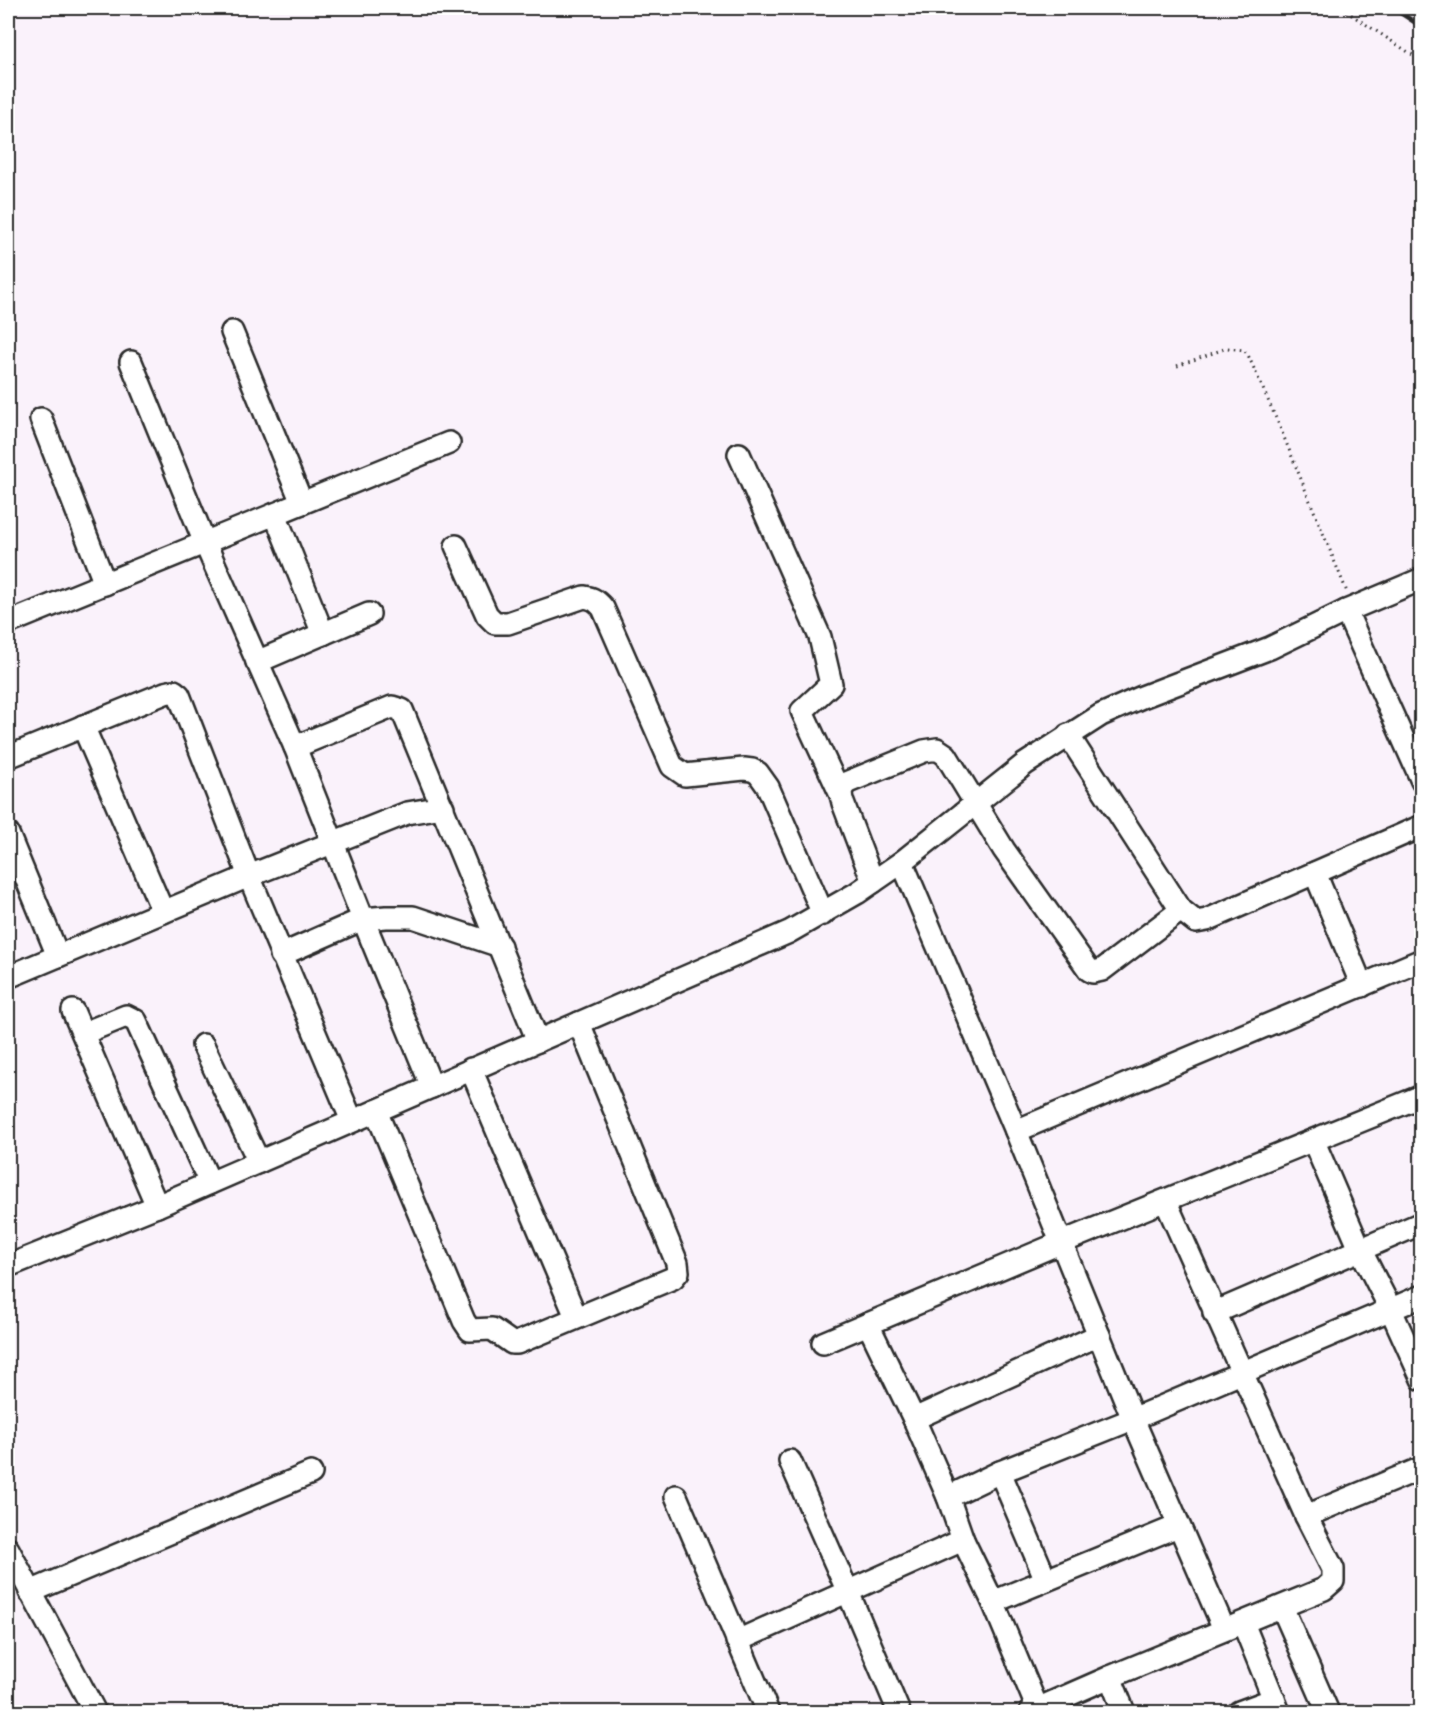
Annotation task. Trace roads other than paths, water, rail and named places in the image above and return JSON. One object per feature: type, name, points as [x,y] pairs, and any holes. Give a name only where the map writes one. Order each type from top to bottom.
[{"type":"street","points":[[232,332],[302,503]]},
{"type":"street","points":[[130,362],[205,543],[295,747],[432,1087]]},
{"type":"street","points":[[41,419],[105,584]]},
{"type":"street","points":[[8,622],[449,443]]},
{"type":"street","points":[[739,454],[820,637],[831,684],[802,711],[841,795],[873,882]]},
{"type":"street","points":[[275,514],[323,634]]},
{"type":"street","points":[[456,546],[487,615],[495,623],[508,624],[584,597],[593,598],[598,603],[672,766],[685,775],[744,769],[758,773],[768,787],[823,914]]},
{"type":"street","points":[[8,1264],[157,1206],[789,932],[823,914],[902,862],[1025,764],[1101,715],[1270,648],[1422,579]]},
{"type":"street","points":[[1350,610],[1422,781]]},
{"type":"street","points":[[257,662],[369,614]]},
{"type":"street","points":[[8,757],[165,693],[174,691],[179,695],[281,955],[352,1121]]},
{"type":"street","points":[[295,747],[392,707],[399,707],[406,715],[538,1041]]},
{"type":"street","points":[[82,726],[163,912]]},
{"type":"street","points":[[1068,735],[1181,910],[1190,918],[1200,922],[1422,826]]},
{"type":"street","points":[[841,795],[842,788],[848,782],[924,751],[937,749],[946,755],[1004,850],[1089,970],[1093,972],[1102,969],[1181,910]]},
{"type":"street","points":[[8,977],[407,813],[443,807]]},
{"type":"street","points":[[8,834],[58,956]]},
{"type":"street","points":[[902,862],[1016,1131],[1178,1526],[1276,1706],[1239,1713]]},
{"type":"street","points":[[1315,873],[1362,986]]},
{"type":"street","points":[[281,955],[363,919],[413,917],[500,946]]},
{"type":"street","points":[[1016,1131],[1422,960]]},
{"type":"street","points":[[73,1011],[157,1206]]},
{"type":"street","points":[[84,1033],[126,1016],[136,1021],[210,1183]]},
{"type":"street","points":[[376,1111],[466,1327],[470,1330],[492,1329],[517,1344],[576,1317],[673,1278],[678,1268],[579,1023]]},
{"type":"street","points":[[203,1046],[258,1162]]},
{"type":"street","points":[[471,1069],[576,1317]]},
{"type":"street","points":[[823,1343],[1060,1243],[1314,1142],[1422,1096]]},
{"type":"street","points":[[1314,1142],[1360,1249],[1422,1379]]},
{"type":"street","points":[[868,1324],[914,1419],[948,1497],[963,1540],[993,1602],[1035,1712],[1110,1677],[1324,1589],[1333,1581],[1332,1569],[1214,1313],[1166,1202]]},
{"type":"street","points":[[1214,1313],[1422,1223]]},
{"type":"street","points":[[948,1497],[1000,1472],[1242,1374],[1422,1296]]},
{"type":"street","points":[[914,1419],[1099,1335]]},
{"type":"street","points":[[790,1461],[899,1713]]},
{"type":"street","points":[[1306,1516],[1422,1468]]},
{"type":"street","points":[[1000,1472],[1046,1580]]},
{"type":"street","points":[[30,1592],[312,1473]]},
{"type":"street","points":[[676,1496],[768,1713]]},
{"type":"street","points":[[993,1602],[1178,1526]]},
{"type":"street","points":[[737,1641],[963,1540]]},
{"type":"street","points":[[8,1549],[95,1712]]},
{"type":"street","points":[[1281,1607],[1328,1713]]},
{"type":"street","points":[[1110,1677],[1124,1713]]},
{"type":"railway","points":[[1393,8],[1422,27]]}]
